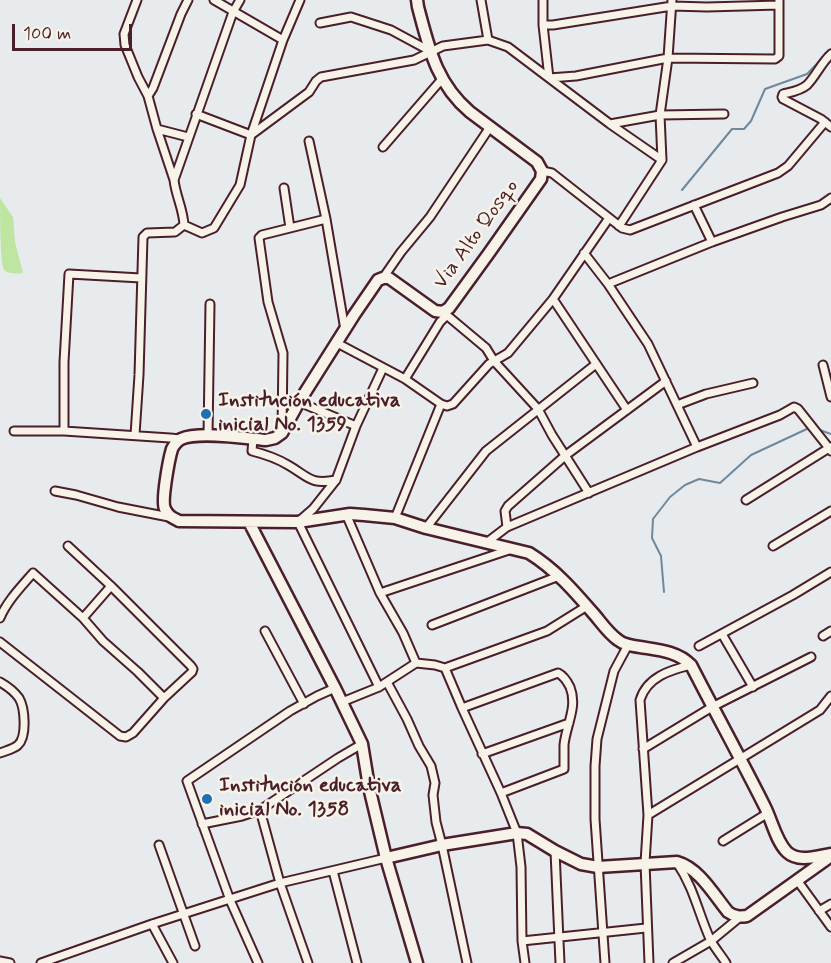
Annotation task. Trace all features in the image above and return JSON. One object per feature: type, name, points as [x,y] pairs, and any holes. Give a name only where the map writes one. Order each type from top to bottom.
[{"type":"street","points":[[137,0],[124,34],[125,45],[148,96],[174,180],[176,194],[184,211],[184,225]]},
{"type":"street","points":[[148,96],[188,0]]},
{"type":"street","points":[[214,0],[283,40]]},
{"type":"street","points":[[174,180],[233,12],[240,0]]},
{"type":"street","points":[[184,225],[202,233],[214,228],[240,185],[251,135],[283,40],[300,0]]},
{"type":"street","name":"Via Alto Qosqo","points":[[383,278],[389,278],[435,311],[445,314],[541,179],[542,171],[537,162],[462,105],[442,79],[430,51],[417,0]]},
{"type":"street","points":[[481,0],[488,40]]},
{"type":"street","points":[[543,0],[543,25],[549,78]]},
{"type":"street","points":[[543,25],[672,3],[707,7],[779,2],[778,56],[775,59],[668,58],[576,76],[549,78]]},
{"type":"street","points":[[619,226],[662,160],[660,115],[668,58],[672,3]]},
{"type":"street","points":[[320,22],[351,17],[391,30],[430,51]]},
{"type":"street","points":[[251,135],[309,92],[321,77],[414,60],[443,46],[488,40],[508,47],[662,160]]},
{"type":"street","points":[[542,171],[552,173],[619,226],[630,230],[778,173],[788,166],[828,125],[783,99],[782,95],[808,84],[824,60],[831,54]]},
{"type":"street","points":[[383,147],[442,79]]},
{"type":"street","points":[[196,114],[251,135]]},
{"type":"street","points":[[610,124],[660,115],[724,114]]},
{"type":"street","points":[[170,517],[164,509],[164,501],[173,446],[181,440],[195,436],[266,440],[282,433],[299,402],[378,280],[383,278],[430,217],[490,127]]},
{"type":"street","points":[[157,129],[188,137]]},
{"type":"street","points":[[309,141],[326,219],[345,330]]},
{"type":"street","points":[[284,188],[290,228]]},
{"type":"street","points":[[608,284],[712,242],[821,205],[831,198]]},
{"type":"street","points":[[694,205],[712,242]]},
{"type":"street","points":[[337,343],[405,379],[441,404],[447,406],[453,404],[494,361],[508,353],[553,299],[609,218]]},
{"type":"street","points":[[282,433],[283,353],[268,302],[259,238],[262,235],[326,219]]},
{"type":"street","points":[[135,435],[143,237],[147,233],[175,232],[184,225]]},
{"type":"street","points":[[584,253],[648,344],[698,447]]},
{"type":"street","points":[[64,431],[63,362],[69,274],[141,278]]},
{"type":"street","points":[[553,299],[627,410]]},
{"type":"street","points":[[208,436],[210,304]]},
{"type":"street","points":[[405,379],[445,314],[486,348],[494,361],[538,409],[589,492]]},
{"type":"street","points":[[426,528],[486,451],[596,364]]},
{"type":"street","points":[[824,365],[831,397]]},
{"type":"street","points":[[298,522],[313,509],[336,480],[356,426],[383,368]]},
{"type":"street","points":[[507,527],[505,512],[508,506],[566,455],[666,381]]},
{"type":"street","points":[[677,405],[706,394],[753,383]]},
{"type":"street","points":[[299,402],[356,426]]},
{"type":"street","points":[[395,518],[441,404]]},
{"type":"street","points":[[486,543],[507,527],[780,415],[794,407],[798,409],[830,448],[746,500]]},
{"type":"street","points":[[14,431],[64,431],[181,440]]},
{"type":"street","points":[[253,439],[252,451],[288,465],[306,478],[323,483],[336,480]]},
{"type":"street","points":[[55,491],[179,521],[298,522],[346,514],[395,518],[426,528],[530,553],[559,576],[619,642],[678,654],[691,664],[741,759],[781,844],[794,857],[803,859],[831,855]]},
{"type":"street","points":[[773,546],[831,511]]},
{"type":"street","points":[[346,514],[380,593],[403,633],[416,663]]},
{"type":"street","points":[[249,522],[362,744],[369,787],[386,858],[417,963]]},
{"type":"street","points":[[298,522],[379,687]]},
{"type":"street","points":[[0,642],[120,736],[126,737],[192,672],[193,669],[69,546]]},
{"type":"street","points":[[380,593],[513,548]]},
{"type":"street","points":[[699,646],[831,572]]},
{"type":"street","points":[[0,618],[11,599],[33,573],[164,698]]},
{"type":"street","points":[[432,624],[559,576]]},
{"type":"street","points":[[82,618],[111,586]]},
{"type":"street","points":[[342,702],[379,687],[416,663],[445,668],[547,631],[587,606]]},
{"type":"street","points":[[265,631],[304,704]]},
{"type":"street","points":[[823,636],[831,631]]},
{"type":"street","points":[[722,634],[753,687]]},
{"type":"street","points":[[605,963],[595,819],[595,766],[597,740],[614,671],[628,645]]},
{"type":"street","points":[[643,749],[712,707],[811,657]]},
{"type":"street","points":[[649,963],[645,863],[648,815],[640,700],[647,685],[661,674],[691,664]]},
{"type":"street","points":[[445,668],[517,833],[521,867],[522,940],[525,963]]},
{"type":"street","points":[[462,708],[558,673],[564,676],[573,696],[573,707],[564,744],[564,769],[501,793]]},
{"type":"street","points":[[0,682],[18,698],[23,709],[24,722],[23,737],[18,745],[0,753]]},
{"type":"street","points":[[387,682],[407,718],[418,746],[430,765],[435,783],[433,795],[436,822],[467,963]]},
{"type":"street","points":[[258,963],[230,900],[188,780],[304,704],[335,688]]},
{"type":"street","points":[[648,815],[820,710],[831,696]]},
{"type":"street","points":[[482,754],[569,723]]},
{"type":"street","points":[[202,824],[260,810],[362,744]]},
{"type":"street","points":[[260,810],[280,883],[308,963]]},
{"type":"street","points":[[723,841],[768,813]]},
{"type":"street","points":[[41,963],[280,883],[442,845],[517,833],[527,834],[581,864],[598,867],[645,863],[685,864],[705,883],[728,912],[740,917],[747,916],[831,855]]},
{"type":"street","points":[[159,845],[195,946]]},
{"type":"street","points":[[555,851],[560,963]]},
{"type":"street","points":[[677,862],[693,891],[711,940],[726,963]]},
{"type":"street","points":[[333,871],[357,963]]},
{"type":"street","points":[[797,880],[831,927]]},
{"type":"street","points":[[819,911],[831,904]]},
{"type":"street","points":[[673,963],[711,940],[740,917]]},
{"type":"street","points":[[152,924],[173,963]]},
{"type":"street","points":[[522,940],[646,928]]},
{"type":"street","points":[[0,961],[10,963]]},
{"type":"green space","points":[[0,198],[13,217],[15,242],[23,273],[4,270]]},
{"type":"waterway","points":[[682,190],[732,129],[744,129],[751,121],[765,89],[807,74],[831,49]]},
{"type":"waterway","points":[[664,592],[661,556],[652,538],[653,519],[670,497],[685,485],[699,479],[720,483],[751,455],[809,428]]},
{"type":"waterway","points":[[817,429],[831,434]]},
{"type":"place","name":"Institución educativa inicial No. 1359","points":[[206,414]]},
{"type":"place","name":"Institución educativa inicial No. 1358","points":[[207,799]]}]
